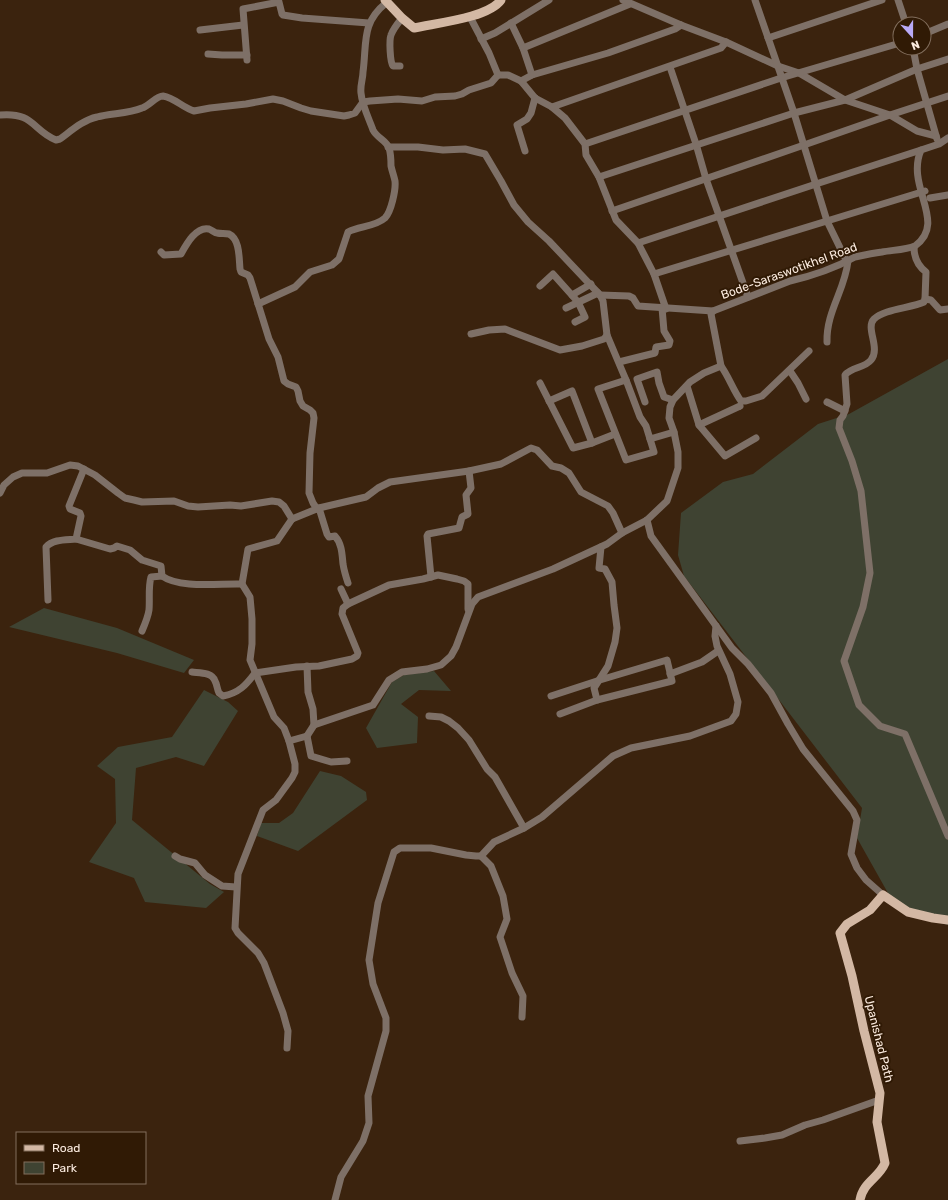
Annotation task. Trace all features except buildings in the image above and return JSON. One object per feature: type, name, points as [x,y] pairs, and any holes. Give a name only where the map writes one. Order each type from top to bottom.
[{"type":"main road","points":[[386,1],[414,28],[470,17],[497,5],[501,0]]},
{"type":"main road","points":[[883,896],[908,912],[948,920]]},
{"type":"main road","name":"Upanishad Path","points":[[860,1200],[864,1188],[883,1168],[885,1163],[877,1122],[880,1093],[852,976],[840,933],[847,924],[870,910],[883,896]]},
{"type":"street","points":[[481,39],[495,33],[549,0]]},
{"type":"street","points":[[623,0],[681,25],[726,42],[778,66],[799,73],[845,100],[890,114],[917,131],[936,136]]},
{"type":"street","points":[[768,38],[882,0]]},
{"type":"street","points":[[898,0],[903,16]]},
{"type":"street","points":[[208,54],[247,58],[243,25],[243,9],[280,1],[283,15],[302,18],[369,23]]},
{"type":"street","points":[[258,304],[295,287],[310,272],[332,265],[340,259],[348,232],[377,223],[384,219],[388,214],[393,200],[394,181],[388,147],[385,141],[374,132],[363,102],[360,88],[363,72],[365,38],[369,23],[379,8],[386,1]]},
{"type":"street","points":[[757,1],[781,78],[794,113],[827,221],[848,262],[847,274],[828,324],[827,342]]},
{"type":"street","points":[[523,48],[630,4]]},
{"type":"street","points":[[470,17],[489,53],[498,75]]},
{"type":"street","points":[[400,66],[393,66],[391,63],[391,35],[402,18]]},
{"type":"street","points":[[511,23],[523,48],[532,75]]},
{"type":"street","points":[[932,31],[948,24]]},
{"type":"street","points":[[200,30],[243,25]]},
{"type":"street","points":[[521,81],[532,75],[608,53],[675,29],[681,25]]},
{"type":"street","points":[[552,107],[721,48],[726,42]]},
{"type":"street","points":[[585,144],[781,78],[892,44]]},
{"type":"street","points":[[915,56],[939,144]]},
{"type":"street","points":[[599,177],[794,113],[845,100],[917,69],[948,59]]},
{"type":"street","points":[[670,67],[706,179],[748,297]]},
{"type":"street","points":[[0,115],[21,116],[45,134],[56,140],[95,117],[139,110],[163,96],[194,111],[273,99],[311,111],[344,116],[355,113],[363,102],[383,99],[422,101],[435,97],[455,96],[491,83],[498,75],[508,75],[521,81],[535,98],[552,107],[565,118],[585,144],[586,155],[599,177],[616,220],[638,243],[654,274],[664,309],[664,331],[670,341],[669,345],[656,347],[655,353],[619,362]]},
{"type":"street","points":[[612,211],[890,114],[948,96]]},
{"type":"street","points":[[525,151],[517,125],[527,119],[531,113],[535,98]]},
{"type":"street","points":[[638,243],[939,144],[948,138]]},
{"type":"street","points":[[388,147],[418,147],[443,150],[465,149],[485,154],[514,206],[599,294],[603,301],[607,335],[627,380],[640,417],[646,426],[654,452],[626,460],[598,389],[627,380],[636,379],[658,372],[658,383],[664,397],[673,400]]},
{"type":"street","points":[[921,150],[918,158],[919,170],[925,191],[930,198],[934,209]]},
{"type":"street","points":[[654,274],[925,191]]},
{"type":"street","points":[[930,198],[948,195]]},
{"type":"street","points":[[161,252],[164,255],[181,254],[197,231],[203,229],[210,229],[216,233],[226,233],[231,235],[236,242],[241,272],[248,274],[250,278],[269,339],[278,357],[284,381],[296,387],[303,406],[312,413],[314,424],[310,453],[309,493],[313,502],[318,508],[327,534],[329,537],[335,536],[341,549],[344,558],[343,565],[348,583]]},
{"type":"street","name":"Bode-Saraswotikhel Road","points":[[721,366],[711,314],[713,311],[790,281],[804,278],[848,262],[855,257],[914,246],[924,241],[934,232]]},
{"type":"street","points":[[914,246],[914,252],[921,268],[926,272],[926,299],[924,302],[919,304],[892,311],[875,318],[872,322],[871,330],[875,349],[873,358],[867,364],[847,372],[844,375],[847,404],[845,412],[840,420],[839,428],[852,461],[864,504],[870,573],[863,607],[844,662],[858,705],[880,726],[905,734],[948,836]]},
{"type":"street","points":[[540,286],[553,274],[578,302],[585,316],[575,322]]},
{"type":"street","points":[[572,295],[591,284]]},
{"type":"street","points":[[566,308],[599,294],[629,296],[633,298],[638,306],[664,309],[713,311]]},
{"type":"street","points":[[926,299],[931,300],[940,310],[948,309]]},
{"type":"street","points":[[471,334],[489,330],[505,329],[560,350],[589,344],[604,339],[607,335]]},
{"type":"street","points":[[314,724],[373,705],[389,680],[402,672],[427,669],[441,665],[451,656],[456,647],[472,604],[478,597],[553,569],[607,544],[622,533],[647,520],[667,501],[673,488],[678,468],[678,452],[674,432],[669,418],[670,407],[673,400],[690,382],[704,373],[721,366],[732,384],[735,393],[741,401],[746,401],[762,396],[810,351]]},
{"type":"street","points":[[790,371],[806,399]]},
{"type":"street","points":[[636,379],[645,402]]},
{"type":"street","points":[[540,383],[573,448],[592,443],[615,434]]},
{"type":"street","points":[[687,386],[699,425],[725,456],[756,438]]},
{"type":"street","points":[[549,401],[572,391],[592,443]]},
{"type":"street","points":[[827,402],[845,412]]},
{"type":"street","points":[[699,425],[740,406]]},
{"type":"street","points":[[650,439],[674,432]]},
{"type":"street","points":[[287,1048],[288,1031],[283,1013],[264,963],[258,953],[235,928],[238,900],[236,887],[238,874],[263,810],[276,800],[292,778],[295,764],[284,728],[274,717],[250,660],[252,644],[250,597],[242,584],[248,549],[276,541],[292,518],[318,508],[366,498],[378,488],[390,482],[469,471],[501,464],[531,448],[537,450],[552,466],[561,468],[569,473],[581,492],[608,506],[613,513],[622,533]]},
{"type":"street","points":[[0,493],[4,485],[13,477],[22,474],[47,473],[70,465],[78,466],[95,475],[125,498],[142,502],[174,501],[188,506],[198,507],[230,505],[241,506],[272,501],[280,502],[292,518]]},
{"type":"street","points":[[76,539],[81,516],[80,513],[70,510],[69,506],[84,469]]},
{"type":"street","points":[[431,577],[427,536],[428,534],[459,528],[462,517],[468,514],[466,496],[471,488],[469,471]]},
{"type":"street","points":[[647,520],[651,536],[732,648],[748,664],[771,694],[803,749],[853,811],[857,820],[851,854],[857,868],[866,880],[883,896]]},
{"type":"street","points":[[48,600],[46,547],[51,543],[61,540],[76,539],[110,549],[117,546],[130,550],[142,560],[161,566],[162,576]]},
{"type":"street","points":[[597,700],[594,688],[608,666],[615,642],[617,628],[612,582],[605,569],[599,568],[601,547]]},
{"type":"street","points":[[192,672],[205,673],[211,676],[215,680],[218,693],[223,696],[237,692],[245,686],[256,673],[306,666],[319,666],[352,659],[357,656],[358,653],[341,611],[348,604],[389,585],[440,575],[458,579],[468,584],[467,609],[469,611]]},
{"type":"street","points":[[142,631],[149,609],[148,586],[151,577],[162,576],[172,581],[187,583],[216,585],[227,583],[242,584]]},
{"type":"street","points":[[341,589],[348,604]]},
{"type":"street","points":[[481,856],[494,842],[524,828],[563,800],[613,756],[631,748],[690,736],[731,721],[736,714],[738,702],[730,674],[718,651],[715,636],[716,626]]},
{"type":"street","points":[[670,674],[702,662],[718,651]]},
{"type":"street","points":[[551,696],[667,660],[672,680],[597,700],[560,714]]},
{"type":"street","points":[[289,741],[306,736],[314,724],[313,709],[308,692],[306,666]]},
{"type":"street","points":[[429,716],[441,717],[449,721],[465,736],[487,769],[495,777],[524,828]]},
{"type":"street","points":[[306,736],[311,756],[332,762],[347,761]]},
{"type":"street","points":[[335,1200],[341,1178],[363,1141],[369,1123],[368,1096],[386,1031],[386,1018],[373,984],[369,960],[378,903],[394,852],[400,848],[431,848],[466,855],[481,856],[491,866],[504,896],[507,920],[500,937],[512,973],[523,996],[522,1017]]},
{"type":"street","points":[[175,856],[195,863],[205,875],[222,886],[236,887]]},
{"type":"street","points":[[740,1141],[782,1135],[805,1125],[879,1100]]},
{"type":"green space","points":[[948,359],[948,925],[893,902],[857,838],[862,808],[684,576],[678,555],[681,513],[723,482],[753,474],[818,424],[849,414]]},
{"type":"green space","points":[[44,608],[117,628],[194,660],[184,673],[117,653],[9,627]]},
{"type":"green space","points":[[434,671],[451,691],[419,690],[401,704],[418,717],[417,743],[377,748],[366,728],[392,682],[404,675]]},
{"type":"green space","points":[[204,690],[228,702],[238,711],[204,766],[176,757],[136,768],[132,820],[210,884],[224,892],[206,908],[145,902],[134,878],[89,862],[116,823],[115,779],[97,766],[118,747],[172,737]]},
{"type":"green space","points":[[320,771],[341,776],[366,792],[367,800],[298,851],[257,836],[261,823],[279,823],[293,813]]}]
